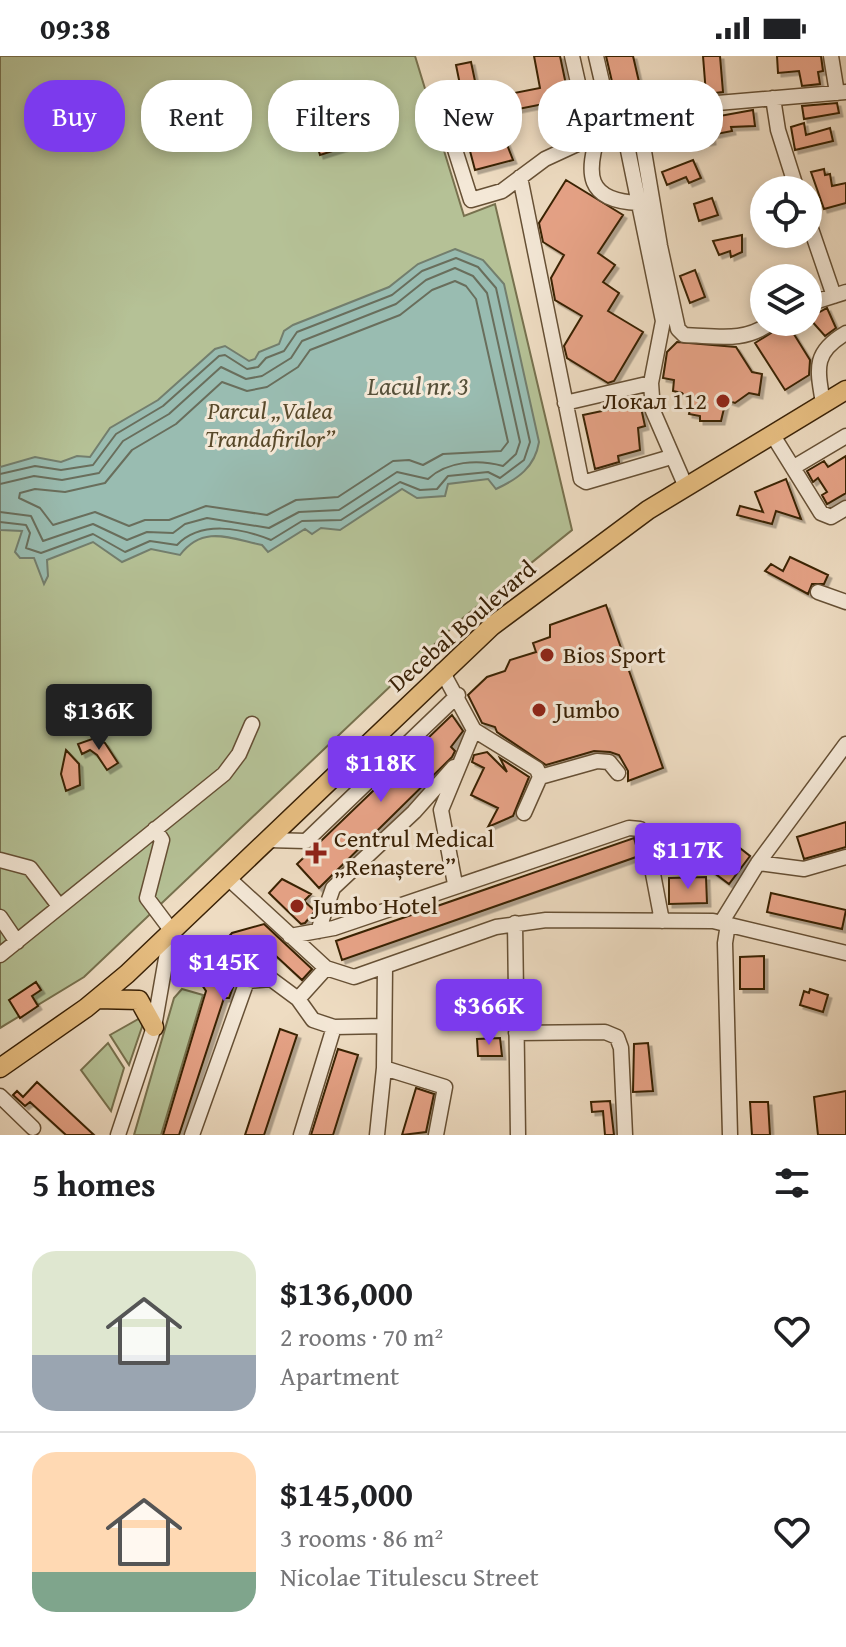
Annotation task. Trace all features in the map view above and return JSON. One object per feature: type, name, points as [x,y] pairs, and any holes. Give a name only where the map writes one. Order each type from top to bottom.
[{"type":"main road","name":"Decebal Boulevard","points":[[0,1068],[97,999],[268,840],[442,671],[562,571],[686,487],[846,390]]},
{"type":"main road","points":[[97,999],[139,1000],[154,1027]]},
{"type":"street","points":[[572,56],[577,80]]},
{"type":"street","points":[[596,56],[601,80]]},
{"type":"street","points":[[723,103],[842,93],[831,56]]},
{"type":"street","points":[[773,98],[778,130],[793,176]]},
{"type":"street","points":[[456,152],[471,200],[502,191],[559,152]]},
{"type":"street","points":[[596,152],[589,163],[591,179],[611,196],[639,203]]},
{"type":"street","points":[[620,152],[639,203],[663,321],[651,383],[656,422],[686,487]]},
{"type":"street","points":[[644,152],[678,329],[684,335],[737,338],[750,334]]},
{"type":"street","points":[[520,177],[583,481],[671,457]]},
{"type":"street","points":[[820,248],[840,294]]},
{"type":"street","points":[[823,403],[818,362],[827,344],[846,333]]},
{"type":"street","points":[[565,403],[651,383]]},
{"type":"street","points":[[772,434],[821,513],[831,517],[846,508]]},
{"type":"street","points":[[794,467],[846,436]]},
{"type":"street","points":[[818,592],[846,602]]},
{"type":"street","points":[[442,671],[458,695],[474,730],[537,769],[540,777],[524,813]]},
{"type":"street","points":[[268,840],[306,841],[458,695]]},
{"type":"street","points":[[0,955],[224,774],[239,754],[252,724]]},
{"type":"street","points":[[455,884],[441,810],[474,730]]},
{"type":"street","points":[[730,1135],[725,923],[758,863],[846,744]]},
{"type":"street","points":[[540,777],[597,761],[609,762],[618,773]]},
{"type":"street","points":[[318,931],[333,888],[414,812],[460,762]]},
{"type":"street","points":[[290,936],[318,931],[629,828],[640,829],[646,837],[662,921]]},
{"type":"street","points":[[118,1135],[154,1027],[171,930],[147,898],[162,840],[155,829]]},
{"type":"street","points":[[758,863],[804,869],[846,857]]},
{"type":"street","points":[[0,860],[30,868],[59,906]]},
{"type":"street","points":[[228,878],[326,968],[354,977],[515,923],[546,920],[725,923],[845,950]]},
{"type":"street","points":[[0,917],[17,942]]},
{"type":"street","points":[[515,923],[518,1135]]},
{"type":"street","points":[[377,1135],[384,1068],[385,967]]},
{"type":"street","points":[[298,999],[326,968]]},
{"type":"street","points":[[192,1135],[247,981],[271,979],[298,999],[313,1020],[334,1027],[384,1026]]},
{"type":"street","points":[[301,1135],[334,1027]]},
{"type":"street","points":[[516,1033],[605,1032],[617,1037],[621,1048],[625,1135]]},
{"type":"street","points":[[384,1068],[445,1087],[436,1135]]},
{"type":"street","points":[[0,1096],[33,1133]]},
{"type":"green space","name":"Parcul „Valea Trandafirilor”","points":[[0,56],[415,56],[422,80],[415,80],[415,152],[444,152],[464,216],[495,204],[572,530],[458,622],[84,977],[0,1028]]},
{"type":"green space","points":[[182,989],[203,995],[161,1135],[134,1135],[174,998]]},
{"type":"green space","points":[[142,1017],[143,1024],[129,1065],[110,1035]]},
{"type":"green space","points":[[108,1043],[124,1068],[111,1111],[81,1070]]},
{"type":"water","name":"Lacul nr. 3","points":[[455,249],[483,260],[504,284],[539,442],[529,465],[511,481],[496,489],[488,479],[448,484],[445,496],[417,498],[402,489],[340,530],[321,528],[312,534],[305,529],[268,552],[262,545],[217,536],[198,540],[180,555],[151,549],[122,562],[93,542],[47,560],[48,576],[44,584],[34,558],[20,558],[15,552],[22,531],[0,530],[0,467],[35,457],[61,462],[77,456],[90,457],[110,428],[158,400],[215,349],[225,346],[249,361],[255,359],[259,352],[279,344],[284,331],[293,325],[389,287],[418,264]]},
{"type":"building","points":[[534,56],[560,56],[565,80],[538,80]]},
{"type":"building","points":[[606,56],[633,56],[639,80],[612,80]]},
{"type":"building","points":[[703,56],[720,56],[722,80],[705,80]]},
{"type":"building","points":[[777,56],[821,56],[823,71],[818,72],[820,84],[802,86],[799,71],[778,73]]},
{"type":"building","points":[[471,62],[475,80],[459,80],[456,65]]},
{"type":"building","points":[[538,88],[538,105],[522,108],[522,92]]},
{"type":"building","points":[[837,103],[839,113],[804,119],[802,106]]},
{"type":"building","points":[[753,110],[755,126],[731,127],[732,131],[723,133],[723,115]]},
{"type":"building","points":[[804,123],[806,135],[830,128],[833,141],[795,150],[791,127]]},
{"type":"building","points":[[470,152],[510,152],[513,160],[475,170]]},
{"type":"building","points":[[693,160],[701,178],[689,183],[686,177],[667,185],[662,172]]},
{"type":"building","points":[[824,169],[825,175],[830,174],[832,186],[846,183],[846,203],[824,209],[822,176],[812,176],[811,172]]},
{"type":"building","points":[[566,180],[623,215],[598,253],[615,265],[603,282],[619,293],[608,311],[643,332],[614,381],[608,383],[567,358],[564,346],[582,316],[555,300],[551,278],[564,255],[543,242],[539,223]]},
{"type":"building","points":[[712,198],[718,215],[699,221],[694,204]]},
{"type":"building","points":[[742,235],[742,252],[731,257],[730,251],[719,255],[713,241]]},
{"type":"building","points":[[695,270],[705,297],[690,303],[680,276]]},
{"type":"building","points":[[827,308],[836,328],[825,336],[822,333],[822,311]]},
{"type":"building","points":[[766,336],[795,336],[810,360],[809,375],[785,390],[755,343]]},
{"type":"building","points":[[677,342],[736,347],[752,372],[762,374],[759,395],[749,393],[735,403],[726,400],[721,421],[700,421],[700,416],[689,414],[691,405],[682,393],[673,391],[674,380],[663,378],[667,352]]},
{"type":"building","points":[[640,403],[645,426],[638,428],[640,450],[618,456],[619,462],[595,469],[583,415]]},
{"type":"building","points":[[846,456],[846,493],[827,504],[822,495],[827,492],[818,478],[813,482],[807,471],[824,461],[828,467]]},
{"type":"building","points":[[786,479],[801,519],[776,511],[772,524],[737,515],[740,506],[763,512],[755,492]]},
{"type":"building","points":[[790,557],[828,575],[824,584],[812,584],[808,594],[765,571],[771,564],[783,571]]},
{"type":"building","name":"Jumbo","points":[[606,605],[663,768],[628,781],[628,771],[619,755],[610,752],[594,751],[546,765],[497,732],[495,727],[482,723],[468,695],[487,677],[505,671],[510,660],[536,652],[533,643],[550,637],[550,625]]},
{"type":"building","points":[[452,715],[463,731],[451,747],[455,751],[452,757],[319,888],[297,864]]},
{"type":"building","points":[[95,738],[105,743],[118,763],[107,770],[90,750],[82,754],[78,744]]},
{"type":"building","points":[[66,750],[79,764],[80,785],[66,791],[61,774]]},
{"type":"building","points":[[487,752],[507,772],[500,758],[529,777],[513,816],[488,827],[498,808],[471,795],[484,768],[472,762],[474,755]]},
{"type":"building","points":[[846,822],[846,847],[804,859],[797,837]]},
{"type":"building","points":[[634,838],[639,856],[342,960],[336,941]]},
{"type":"building","points":[[731,841],[750,856],[729,884],[709,869]]},
{"type":"building","points":[[706,877],[707,903],[669,904],[669,878]]},
{"type":"building","name":"Jumbo Hotel","points":[[282,879],[311,894],[304,901],[315,911],[305,923],[301,924],[269,893]]},
{"type":"building","points":[[771,893],[846,910],[842,929],[767,912]]},
{"type":"building","points":[[264,924],[312,969],[302,980],[275,955],[242,963],[229,998],[224,998],[179,1135],[163,1135],[206,991],[202,985],[207,965],[201,958],[212,954],[220,956],[224,942],[232,933]]},
{"type":"building","points":[[764,956],[764,989],[740,989],[740,957]]},
{"type":"building","points":[[36,982],[41,990],[32,996],[38,1006],[20,1018],[9,1000]]},
{"type":"building","points":[[810,989],[828,995],[823,1012],[800,1005],[804,991],[809,993]]},
{"type":"building","points":[[280,1029],[297,1035],[264,1135],[245,1135]]},
{"type":"building","points":[[500,1038],[502,1056],[478,1056],[477,1039]]},
{"type":"building","points":[[648,1043],[653,1091],[633,1092],[634,1044]]},
{"type":"building","points":[[338,1049],[358,1055],[333,1135],[311,1135]]},
{"type":"building","points":[[37,1082],[94,1135],[66,1135],[30,1102],[25,1106],[13,1095],[17,1091],[23,1097]]},
{"type":"building","points":[[416,1088],[434,1094],[426,1132],[402,1135]]},
{"type":"building","points":[[846,1091],[846,1135],[818,1135],[814,1097]]},
{"type":"building","points":[[610,1101],[614,1135],[605,1135],[603,1111],[592,1112],[591,1102]]},
{"type":"building","points":[[750,1102],[768,1102],[770,1135],[752,1135]]},
{"type":"place","name":"Локал 112","points":[[723,401]]},
{"type":"place","name":"Bios Sport","points":[[547,655]]},
{"type":"place","name":"Jumbo","points":[[539,710]]},
{"type":"place","name":"Centrul Medical „Renaștere”","points":[[316,853]]},
{"type":"place","name":"Jumbo Hotel","points":[[297,906]]}]
